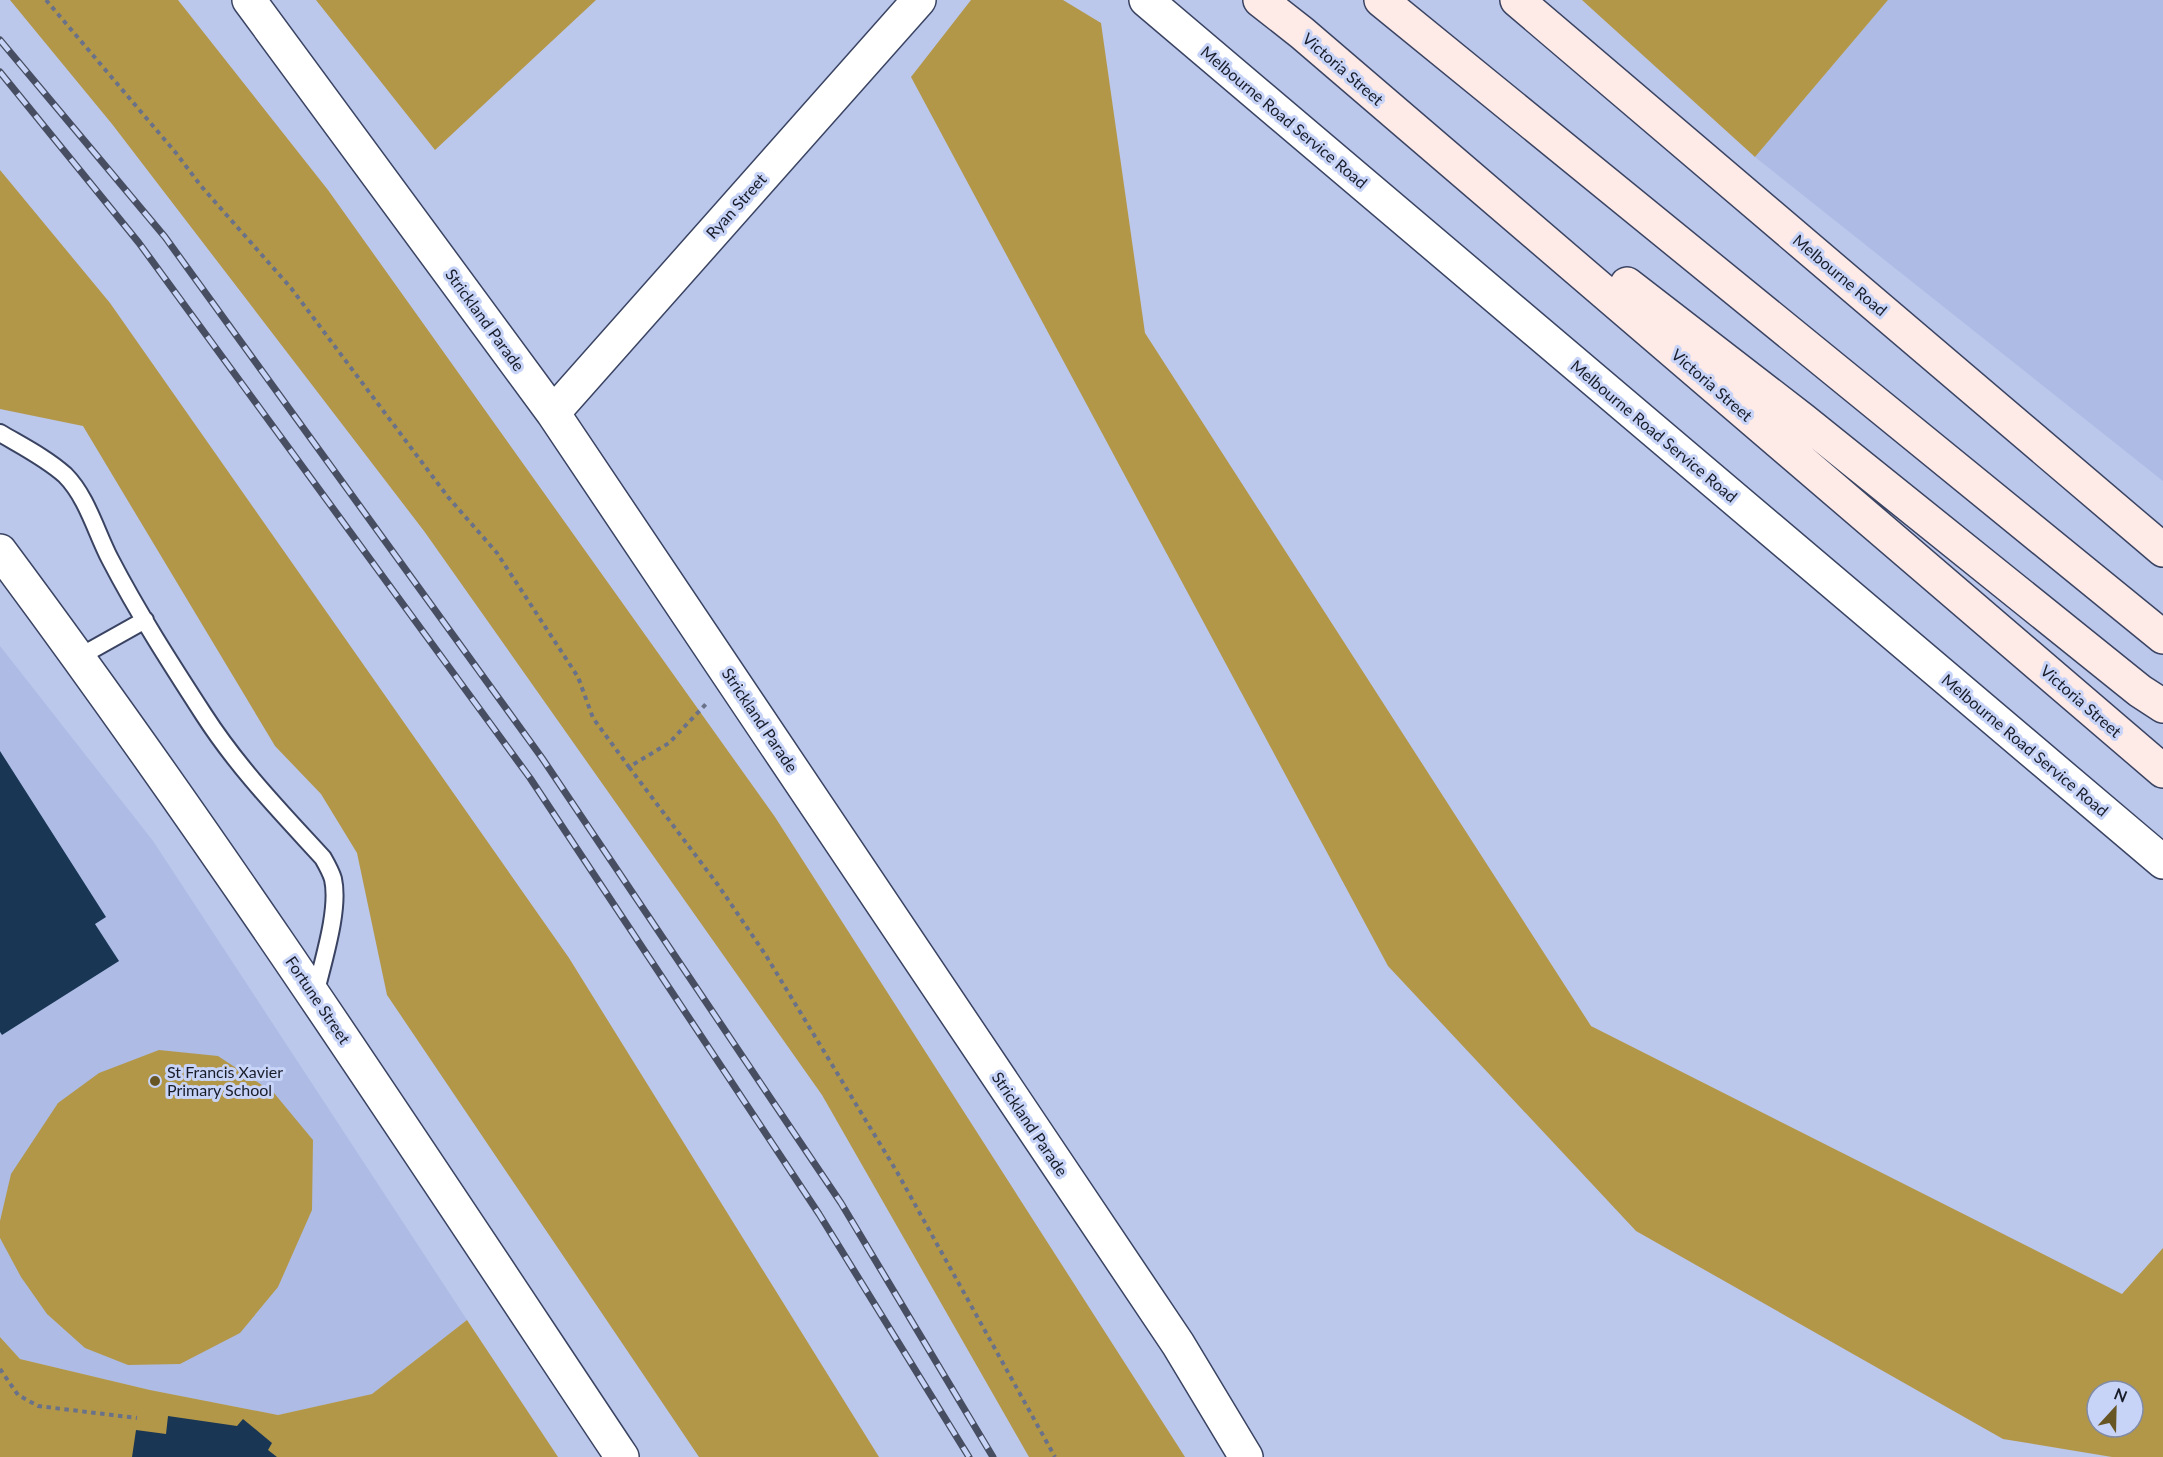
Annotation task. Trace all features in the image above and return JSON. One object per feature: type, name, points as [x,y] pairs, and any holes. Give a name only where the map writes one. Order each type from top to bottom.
[{"type":"main road","name":"Victoria Street","points":[[1260,0],[1302,33],[2163,771]]},
{"type":"main road","points":[[1381,0],[2163,637]]},
{"type":"main road","name":"Melbourne Road","points":[[1517,0],[2163,550]]},
{"type":"main road","points":[[1302,33],[1803,420],[2122,677],[2163,706]]},
{"type":"street","name":"Strickland Parade","points":[[249,0],[554,413],[1178,1344],[1246,1457]]},
{"type":"street","name":"Ryan Street","points":[[554,413],[919,0]]},
{"type":"street","name":"Melbourne Road Service Road","points":[[1146,0],[2163,862]]},
{"type":"street","name":"Fortune Street","points":[[0,551],[79,657],[315,995],[622,1457]]},
{"type":"lane","points":[[0,433],[44,460],[65,476],[78,492],[109,558],[145,620],[232,756],[323,858],[333,878],[335,898],[315,995]]},
{"type":"lane","points":[[79,657],[145,620]]},
{"type":"path","points":[[46,0],[176,153],[201,186],[291,288],[397,432],[497,553],[578,677],[593,718],[718,885],[765,954],[897,1172],[1055,1457]]},
{"type":"path","points":[[629,767],[669,743],[699,710],[733,681]]},
{"type":"path","points":[[0,1369],[18,1395],[38,1407],[137,1418]]},
{"type":"shaded area","points":[[10,0],[178,0],[328,190],[775,817],[1185,1457],[1029,1457],[822,1095],[424,531],[112,124]]},
{"type":"shaded area","points":[[316,0],[596,0],[435,150]]},
{"type":"shaded area","points":[[971,0],[1063,0],[1101,23],[1145,333],[1591,1026],[2122,1294],[2163,1248],[2163,1457],[2112,1457],[2003,1439],[1636,1231],[1388,966],[911,77]]},
{"type":"shaded area","points":[[1582,0],[1888,0],[1755,157]]},
{"type":"shaded area","points":[[1888,0],[2163,0],[2163,481],[1755,157]]},
{"type":"shaded area","points":[[0,170],[110,303],[569,958],[879,1457],[699,1457],[387,995],[357,853],[321,794],[275,746],[83,426],[0,409]]},
{"type":"shaded area","name":"St Francis Xavier Primary School","points":[[0,646],[153,841],[467,1320],[372,1394],[278,1415],[150,1390],[20,1359],[0,1337]]},
{"type":"shaded area","points":[[159,1050],[218,1056],[274,1093],[313,1140],[312,1210],[278,1287],[240,1333],[180,1364],[128,1365],[85,1348],[47,1314],[21,1277],[0,1238],[0,1221],[11,1174],[58,1103],[99,1073]]},
{"type":"shaded area","points":[[467,1320],[558,1457],[0,1457],[0,1337],[20,1359],[150,1390],[278,1415],[372,1394]]},
{"type":"building","points":[[0,751],[106,917],[95,924],[119,961],[2,1035],[0,1032]]},
{"type":"building","points":[[168,1416],[237,1426],[243,1419],[272,1443],[268,1450],[277,1457],[132,1457],[136,1430],[166,1434]]},
{"type":"railway","points":[[0,40],[165,237],[542,758],[841,1203],[993,1457]]},
{"type":"railway","points":[[0,72],[139,243],[530,778],[819,1214],[969,1457]]},
{"type":"place","name":"St Francis Xavier Primary School","points":[[155,1081]]}]
